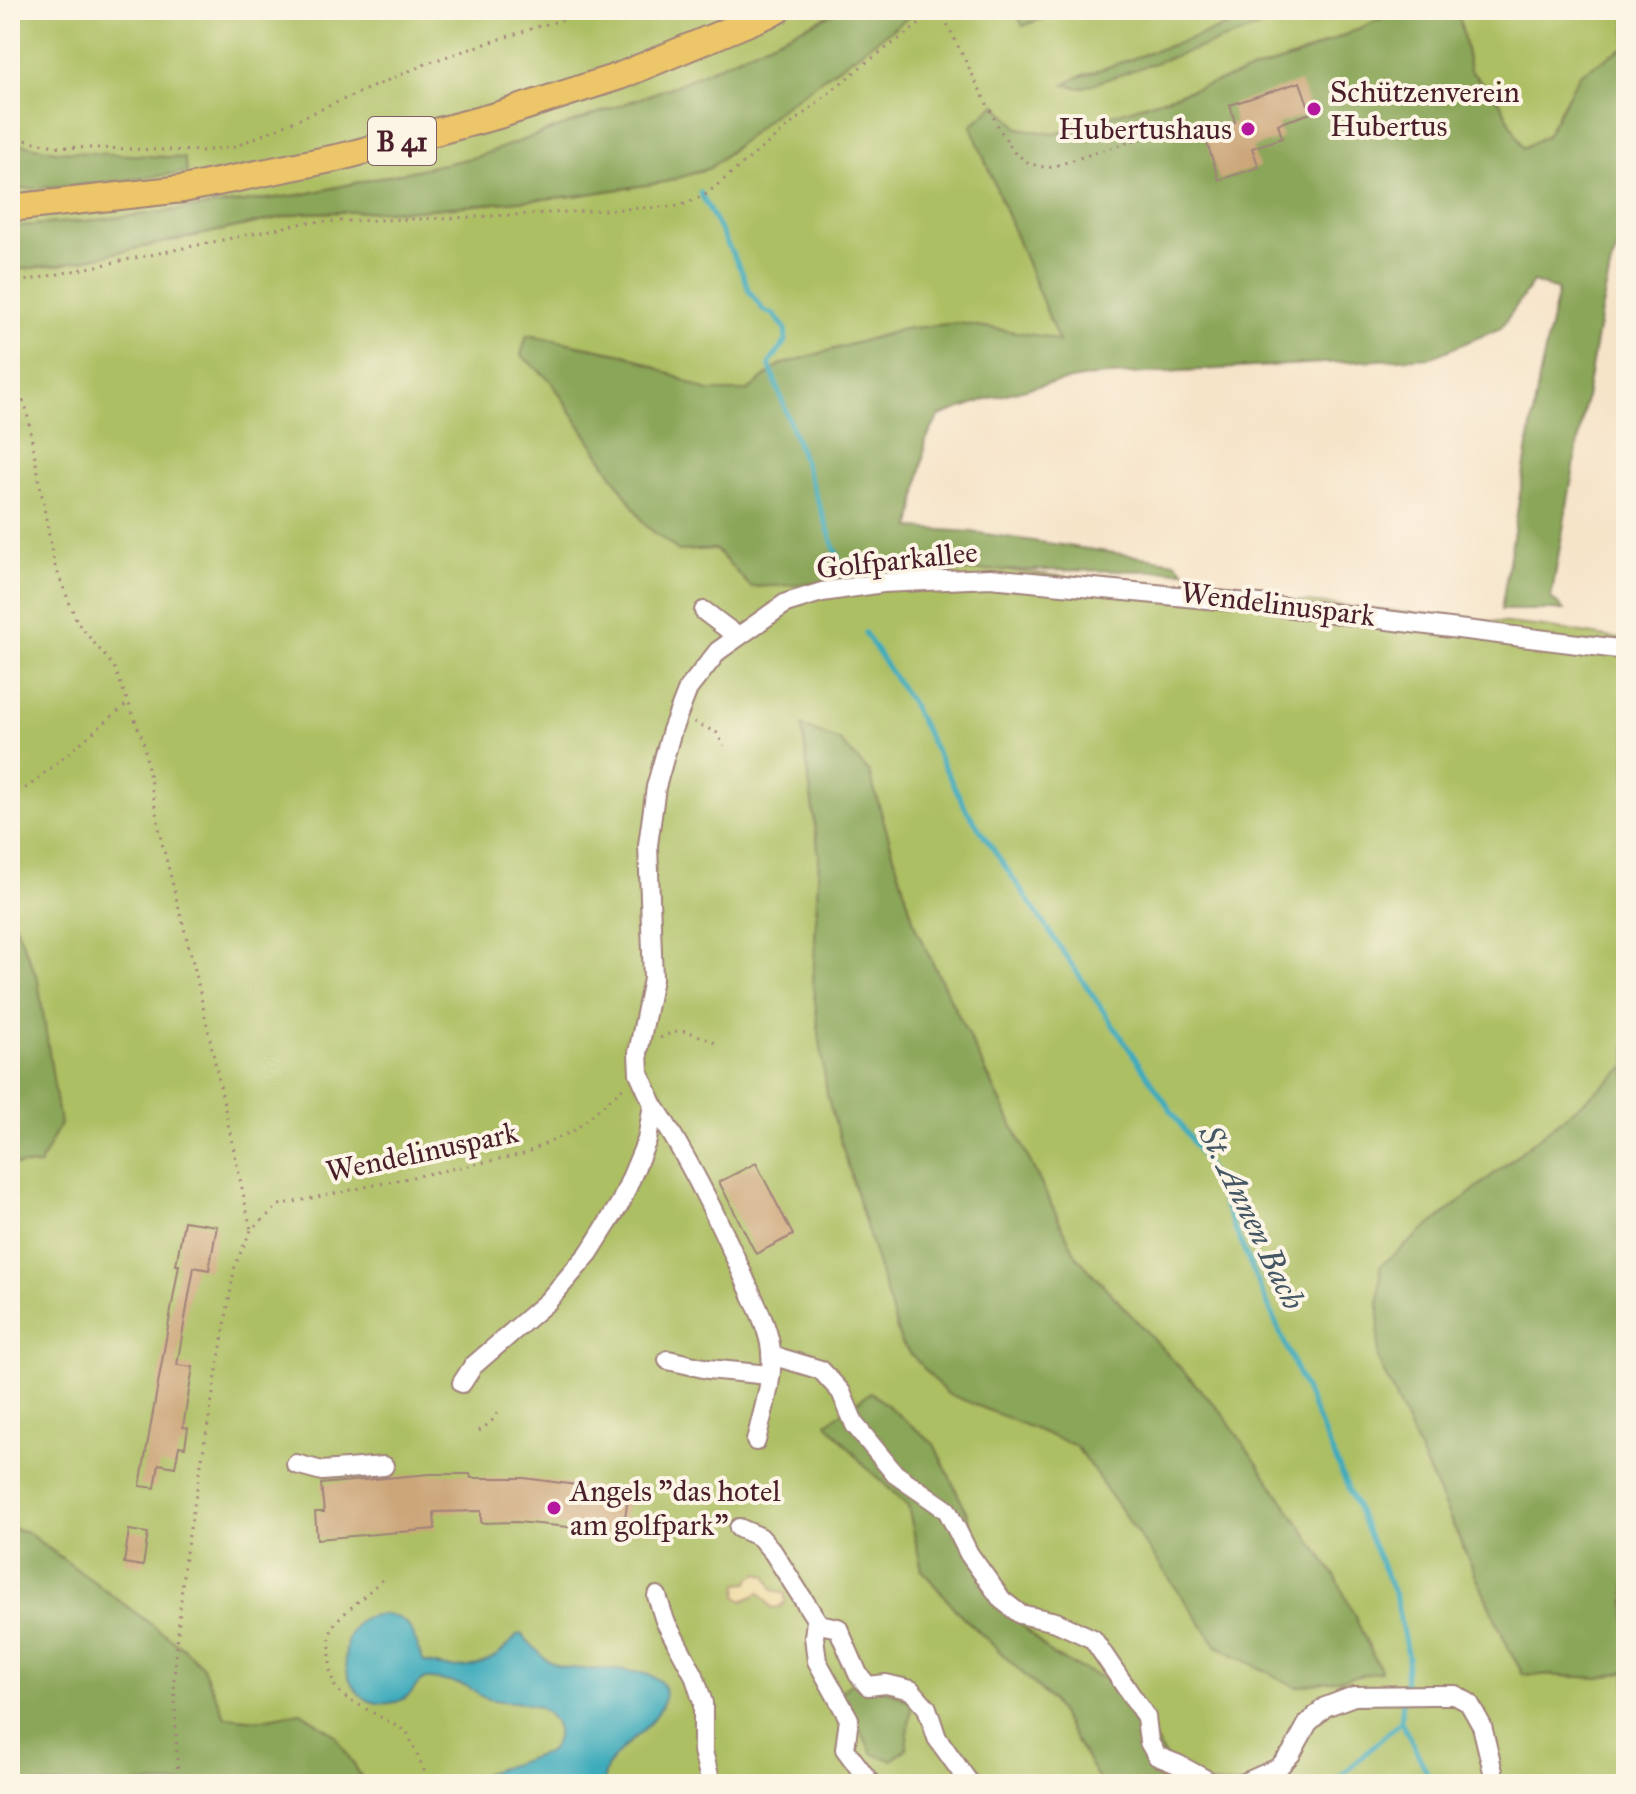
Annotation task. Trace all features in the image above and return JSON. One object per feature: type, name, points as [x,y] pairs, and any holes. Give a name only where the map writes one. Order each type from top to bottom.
[{"type":"highway","name":"B 41","points":[[10,208],[183,189],[341,157],[499,115],[620,76],[778,10]]},
{"type":"lane","name":"Golfparkallee","points":[[771,1355],[758,1310],[721,1225],[639,1073],[638,1053],[653,979],[648,845],[656,787],[672,730],[688,689],[718,651],[786,603],[822,592],[883,583],[990,578],[1259,604],[1626,650]]},
{"type":"lane","points":[[704,611],[737,636]]},
{"type":"lane","points":[[462,1383],[473,1366],[548,1301],[589,1253],[621,1202],[647,1140],[653,1104]]},
{"type":"lane","points":[[756,1441],[771,1355],[821,1370],[841,1392],[855,1425],[895,1474],[947,1510],[969,1554],[1002,1600],[1020,1614],[1056,1622],[1093,1639],[1146,1717],[1149,1742],[1157,1756],[1214,1784]]},
{"type":"lane","points":[[668,1360],[708,1369],[769,1375]]},
{"type":"lane","points":[[296,1464],[322,1471],[384,1466]]},
{"type":"lane","points":[[739,1528],[760,1537],[773,1552],[819,1624],[838,1628],[858,1674],[868,1686],[886,1684],[911,1690],[927,1708],[937,1738],[970,1784]]},
{"type":"lane","points":[[657,1596],[665,1621],[694,1675],[703,1703],[703,1751],[711,1784]]},
{"type":"lane","points":[[816,1620],[814,1637],[817,1661],[849,1719],[845,1749],[871,1784]]},
{"type":"lane","points":[[1242,1784],[1278,1768],[1291,1754],[1308,1723],[1325,1707],[1354,1696],[1455,1695],[1469,1703],[1482,1726],[1496,1784]]},
{"type":"path","points":[[10,137],[60,147],[201,151],[234,147],[430,62],[598,10]]},
{"type":"path","points":[[10,284],[309,222],[680,206],[700,199],[863,65],[940,10],[999,128],[1014,152],[1030,164],[1048,168],[1179,126]]},
{"type":"path","points":[[10,371],[26,407],[54,563],[77,622],[114,667],[143,740],[161,839],[196,974],[251,1230]]},
{"type":"path","points":[[10,794],[28,787],[129,702]]},
{"type":"path","points":[[690,721],[717,733],[724,746]]},
{"type":"path","points":[[660,1028],[656,1040],[684,1029],[718,1044]]},
{"type":"path","name":"Wendelinuspark","points":[[178,1784],[174,1679],[184,1564],[235,1265],[251,1230],[279,1205],[523,1154],[575,1130],[612,1101],[639,1073]]},
{"type":"path","points":[[479,1431],[498,1413]]},
{"type":"path","points":[[382,1580],[336,1621],[330,1634],[330,1670],[334,1685],[343,1696],[407,1732],[430,1784]]},
{"type":"green space","points":[[10,10],[841,10],[677,85],[476,157],[300,195],[97,220],[10,227]]},
{"type":"green space","points":[[841,10],[919,10],[780,109],[710,168],[665,182],[574,196],[420,210],[302,213],[59,265],[10,270],[10,227],[97,220],[300,195],[476,157],[677,85]]},
{"type":"green space","points":[[919,10],[1273,10],[1066,84],[1081,87],[1311,10],[1401,10],[1295,57],[1053,134],[1018,128],[1060,343],[959,323],[904,329],[780,365],[747,391],[707,391],[628,355],[528,335],[521,355],[551,381],[646,526],[679,551],[715,549],[751,587],[811,584],[908,572],[1003,570],[1545,627],[1626,640],[1626,1067],[1381,1266],[1378,1359],[1523,1674],[1600,1678],[1626,1671],[1626,1784],[1444,1784],[1439,1781],[1432,1784],[1203,1784],[1167,1761],[1123,1687],[1053,1656],[983,1586],[967,1513],[864,1465],[908,1506],[922,1570],[955,1609],[1052,1701],[1102,1784],[366,1784],[335,1735],[301,1712],[257,1720],[225,1717],[202,1666],[183,1648],[25,1531],[10,1528],[10,1164],[39,1166],[38,980],[10,912],[10,270],[59,265],[302,213],[420,210],[574,196],[665,182],[710,168],[780,109]],"holes":[[[802,726],[869,772],[916,929],[1077,1257],[1223,1414],[1217,1646],[1076,1446],[813,986],[819,856]]]},
{"type":"green space","points":[[1014,10],[1064,10],[1023,26]]},
{"type":"green space","points":[[1273,10],[1311,10],[1081,88],[1065,85],[1076,78]]},
{"type":"green space","points":[[1401,10],[1458,10],[1470,70],[1500,102],[1523,148],[1546,136],[1580,74],[1626,46],[1626,236],[1621,240],[1611,265],[1601,312],[1551,598],[1564,610],[1501,610],[1539,379],[1558,290],[1533,282],[1501,328],[1432,357],[1093,376],[1037,386],[939,416],[926,440],[911,528],[972,532],[1176,562],[1185,571],[908,572],[811,584],[751,587],[715,549],[679,551],[646,526],[551,381],[521,355],[527,335],[628,355],[707,391],[747,391],[780,365],[904,329],[959,323],[1047,337],[1059,342],[971,126],[996,104],[1018,128],[1053,134],[1295,57]]},
{"type":"green space","points":[[1458,10],[1626,10],[1626,46],[1580,74],[1546,136],[1523,149],[1500,102],[1470,70]]},
{"type":"green space","points":[[10,142],[56,151],[184,158],[187,172],[95,184],[10,190]]},
{"type":"green space","points":[[802,726],[840,741],[869,772],[916,929],[1077,1257],[1223,1414],[1336,1577],[1381,1672],[1296,1687],[1217,1646],[1076,1446],[946,1393],[901,1343],[827,1095],[813,986],[819,856]]},
{"type":"green space","points":[[10,912],[38,980],[60,1124],[39,1166],[10,1164]]},
{"type":"green space","points":[[1626,1067],[1626,1671],[1600,1678],[1523,1674],[1378,1359],[1380,1266]]},
{"type":"green space","points":[[871,1392],[934,1444],[967,1513],[983,1586],[1053,1656],[1123,1687],[1167,1760],[1203,1784],[1102,1784],[1052,1701],[955,1609],[922,1570],[908,1506],[864,1465],[827,1423]]},
{"type":"green space","points":[[10,1529],[25,1531],[183,1648],[202,1666],[225,1717],[257,1720],[301,1712],[335,1735],[366,1784],[10,1784]]},
{"type":"green space","points":[[859,1678],[912,1702],[906,1749],[892,1760],[873,1754],[840,1692]]},
{"type":"sand","points":[[759,1573],[767,1576],[773,1590],[785,1594],[785,1602],[780,1607],[772,1608],[760,1593],[743,1601],[737,1597],[738,1584],[748,1583]]},
{"type":"water","points":[[386,1614],[408,1626],[424,1662],[451,1667],[476,1665],[497,1655],[521,1634],[543,1657],[558,1666],[627,1671],[658,1680],[665,1690],[662,1705],[651,1722],[614,1758],[607,1768],[603,1784],[465,1784],[486,1773],[549,1752],[556,1739],[555,1724],[549,1715],[532,1705],[492,1700],[468,1687],[434,1679],[423,1680],[408,1696],[396,1702],[377,1703],[363,1697],[349,1679],[345,1655],[347,1643],[360,1620]]},
{"type":"building","name":"Hubertushaus","points":[[1300,82],[1311,113],[1278,124],[1282,138],[1252,148],[1259,167],[1219,180],[1204,133],[1235,122],[1230,105]]},
{"type":"building","points":[[756,1163],[793,1235],[756,1254],[719,1182]]},
{"type":"building","points":[[184,1221],[217,1226],[209,1270],[194,1267],[177,1365],[193,1367],[183,1427],[188,1428],[185,1447],[179,1446],[175,1467],[159,1464],[155,1488],[140,1486],[179,1265],[176,1265]]},
{"type":"building","name":"Angels \"das hotel am golfpark\"","points":[[429,1474],[524,1478],[629,1492],[622,1537],[579,1528],[517,1522],[481,1523],[481,1511],[434,1512],[435,1529],[317,1539],[315,1512],[324,1512],[321,1484]]},
{"type":"building","points":[[129,1530],[148,1533],[143,1566],[124,1563]]},
{"type":"waterway","name":"St. Annen Bach","points":[[700,192],[749,291],[764,311],[773,314],[785,328],[786,341],[769,364],[845,577]]},
{"type":"waterway","name":"St. Annen Bach","points":[[865,633],[911,703],[966,809],[1204,1159],[1395,1595],[1408,1657],[1404,1691]]},
{"type":"waterway","name":"St. Annen Bach","points":[[1403,1701],[1401,1721],[1433,1784]]},
{"type":"waterway","points":[[1332,1784],[1401,1721]]},
{"type":"place","name":"Schützenverein Hubertus","points":[[1314,109]]},
{"type":"place","name":"Hubertushaus","points":[[1248,129]]},
{"type":"place","name":"Angels \"das hotel am golfpark\"","points":[[554,1508]]}]
